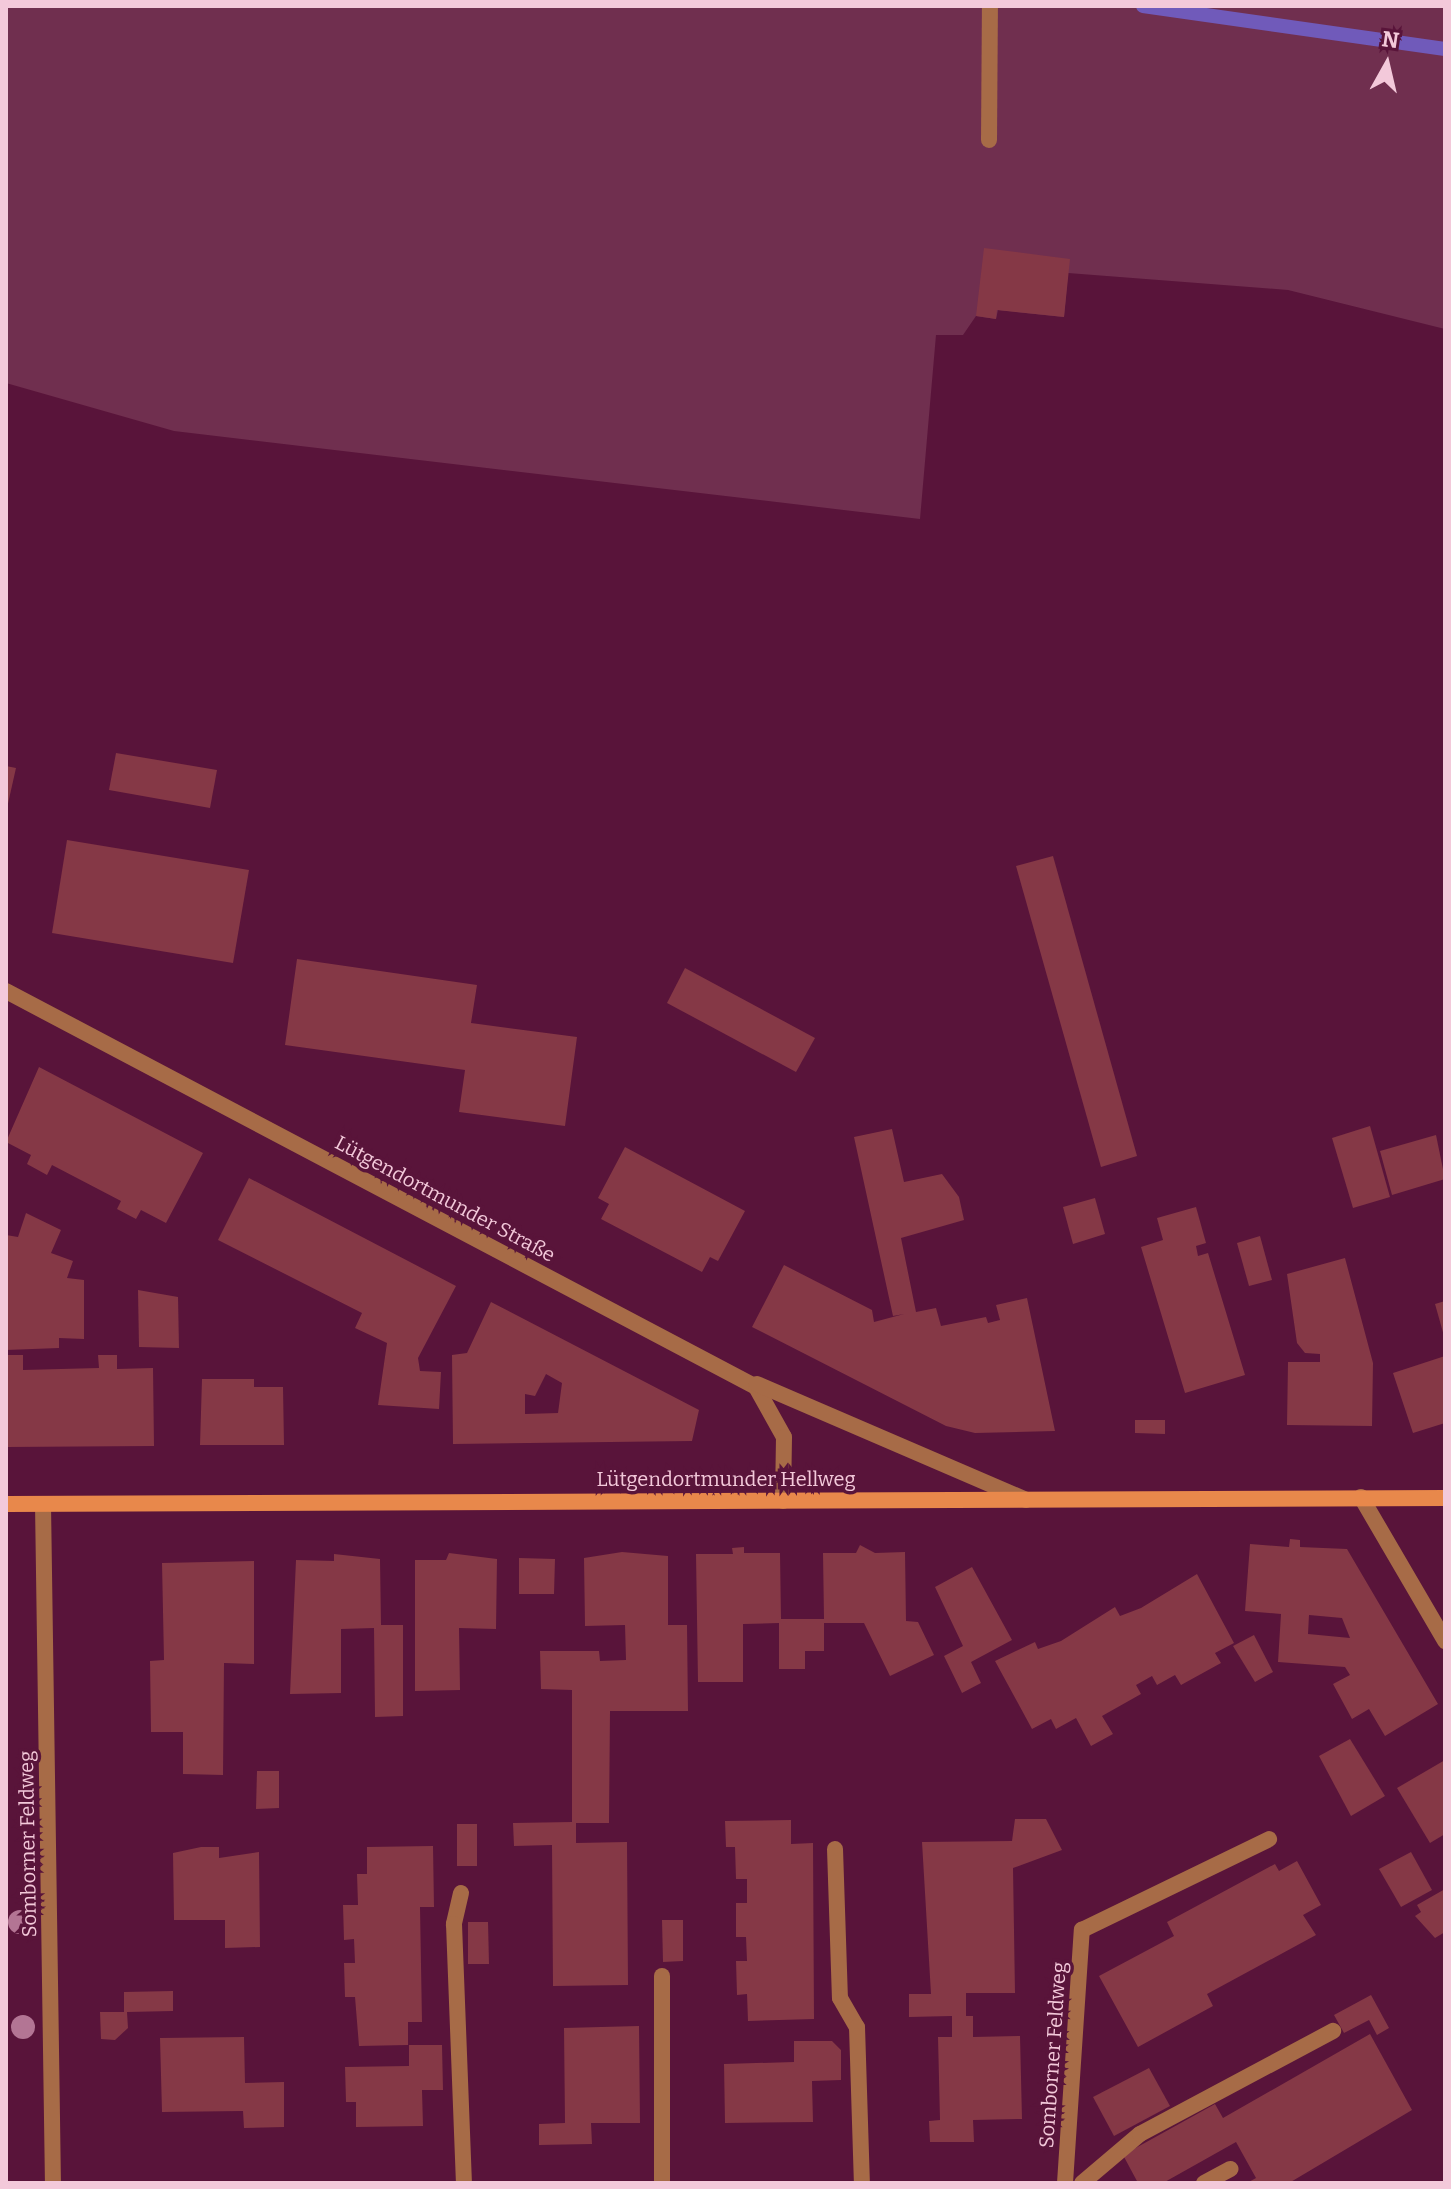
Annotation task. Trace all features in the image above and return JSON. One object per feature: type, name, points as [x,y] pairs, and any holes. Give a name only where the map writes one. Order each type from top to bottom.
[{"type":"main road","name":"Lütgendortmunder Hellweg","points":[[6,1504],[1445,1498]]},
{"type":"street","points":[[989,140],[990,6]]},
{"type":"street","name":"Lütgendortmunder Straße","points":[[6,991],[756,1387],[779,1420],[783,1501]]},
{"type":"street","points":[[737,1376],[1028,1501]]},
{"type":"street","points":[[1361,1497],[1445,1641]]},
{"type":"street","name":"Somborner Feldweg","points":[[43,1504],[53,2183]]},
{"type":"street","name":"Somborner Feldweg","points":[[1065,2183],[1082,1930],[1269,1839]]},
{"type":"street","points":[[835,1849],[840,1998],[857,2027],[862,2183]]},
{"type":"street","points":[[461,1893],[454,1924],[464,2183]]},
{"type":"street","points":[[662,1976],[662,2183]]},
{"type":"street","points":[[1082,2183],[1140,2134],[1333,2031]]},
{"type":"street","points":[[1204,2183],[1230,2169]]},
{"type":"shaded area","points":[[6,6],[1445,6],[1445,329],[1288,290],[1068,273],[1064,317],[998,310],[996,319],[976,316],[963,335],[936,335],[920,519],[174,431],[6,383]]},
{"type":"building","points":[[984,248],[1070,259],[1064,317],[997,310],[996,319],[976,316]]},
{"type":"building","points":[[116,753],[217,770],[210,808],[109,790]]},
{"type":"building","points":[[6,766],[16,768],[7,808],[6,808]]},
{"type":"building","points":[[67,840],[249,870],[233,963],[52,933]]},
{"type":"building","points":[[1053,856],[1137,1156],[1101,1167],[1016,866]]},
{"type":"building","points":[[297,959],[477,985],[471,1023],[577,1037],[565,1126],[459,1112],[465,1070],[285,1045]]},
{"type":"building","points":[[685,968],[815,1038],[796,1072],[667,1003]]},
{"type":"building","points":[[39,1067],[203,1153],[166,1223],[141,1210],[136,1219],[117,1209],[121,1201],[52,1165],[47,1175],[27,1164],[31,1155],[6,1142]]},
{"type":"building","points":[[1370,1126],[1390,1197],[1353,1208],[1332,1138]]},
{"type":"building","points":[[892,1129],[904,1182],[942,1174],[959,1197],[964,1220],[901,1238],[916,1312],[936,1308],[941,1326],[986,1317],[988,1323],[1000,1320],[996,1305],[1027,1298],[1055,1431],[975,1433],[946,1426],[752,1327],[784,1265],[872,1310],[874,1322],[904,1314],[893,1316],[854,1137]]},
{"type":"building","points":[[1436,1135],[1445,1179],[1392,1195],[1380,1151]]},
{"type":"building","points":[[625,1147],[745,1211],[718,1261],[710,1257],[702,1272],[601,1219],[609,1204],[598,1198]]},
{"type":"building","points":[[249,1178],[456,1286],[418,1358],[420,1371],[441,1372],[439,1409],[378,1405],[387,1343],[355,1328],[362,1313],[218,1240]]},
{"type":"building","points":[[1095,1198],[1105,1234],[1073,1244],[1063,1207]]},
{"type":"building","points":[[1196,1207],[1206,1243],[1196,1246],[1198,1256],[1208,1253],[1245,1375],[1185,1393],[1141,1247],[1163,1240],[1157,1218]]},
{"type":"building","points":[[26,1213],[61,1230],[51,1253],[73,1261],[67,1278],[84,1280],[84,1339],[59,1338],[59,1348],[6,1350],[6,1235],[18,1237]]},
{"type":"building","points":[[1260,1236],[1272,1280],[1249,1286],[1237,1243]]},
{"type":"building","points":[[1345,1258],[1373,1363],[1372,1426],[1287,1425],[1288,1362],[1320,1362],[1320,1354],[1305,1353],[1297,1343],[1287,1274]]},
{"type":"building","points":[[138,1290],[178,1297],[179,1348],[139,1347]]},
{"type":"building","points":[[1445,1301],[1445,1336],[1444,1336],[1435,1304]]},
{"type":"building","points":[[491,1302],[699,1410],[692,1441],[453,1444],[452,1355],[467,1353]],"holes":[[[546,1374],[562,1383],[558,1413],[525,1414],[525,1394],[535,1396]]]},
{"type":"building","points":[[6,1355],[23,1355],[23,1370],[99,1368],[98,1355],[117,1355],[117,1369],[153,1368],[154,1446],[6,1447]]},
{"type":"building","points":[[1445,1356],[1445,1423],[1413,1433],[1393,1373]]},
{"type":"building","points":[[202,1379],[254,1379],[254,1387],[283,1387],[284,1445],[200,1445]]},
{"type":"building","points":[[1135,1420],[1165,1420],[1165,1434],[1135,1433]]},
{"type":"building","points":[[1290,1539],[1300,1540],[1300,1547],[1347,1549],[1438,1704],[1385,1736],[1369,1709],[1352,1719],[1333,1684],[1350,1675],[1345,1667],[1278,1662],[1281,1614],[1245,1611],[1250,1544],[1289,1547]],"holes":[[[1309,1615],[1342,1618],[1350,1638],[1308,1634]]]},
{"type":"building","points":[[860,1545],[875,1553],[905,1552],[906,1621],[918,1622],[934,1655],[890,1676],[864,1623],[824,1623],[824,1651],[805,1651],[805,1669],[779,1669],[779,1623],[743,1624],[743,1682],[698,1682],[696,1554],[733,1554],[732,1548],[744,1547],[744,1553],[780,1553],[781,1619],[824,1619],[823,1553],[856,1553]]},
{"type":"building","points":[[622,1552],[668,1556],[668,1625],[687,1625],[688,1711],[610,1711],[609,1823],[576,1823],[576,1843],[627,1842],[628,1985],[553,1986],[552,1845],[514,1846],[513,1823],[572,1822],[572,1690],[541,1689],[540,1651],[599,1651],[600,1661],[626,1660],[625,1625],[585,1626],[584,1558]]},
{"type":"building","points":[[449,1553],[497,1559],[496,1629],[459,1628],[460,1690],[415,1691],[415,1560],[446,1560]]},
{"type":"building","points":[[334,1554],[380,1559],[381,1625],[403,1625],[403,1716],[375,1717],[374,1628],[341,1629],[341,1693],[290,1694],[296,1560],[334,1561]]},
{"type":"building","points":[[519,1558],[555,1559],[554,1594],[519,1594]]},
{"type":"building","points":[[254,1561],[254,1664],[224,1663],[223,1775],[183,1774],[183,1732],[151,1732],[150,1661],[164,1660],[162,1563]]},
{"type":"building","points":[[972,1567],[1012,1640],[971,1662],[981,1683],[962,1693],[944,1656],[963,1646],[935,1587]]},
{"type":"building","points":[[1197,1574],[1234,1643],[1215,1653],[1221,1663],[1181,1685],[1175,1675],[1157,1685],[1152,1676],[1136,1685],[1141,1694],[1102,1716],[1113,1734],[1091,1746],[1076,1718],[1056,1729],[1051,1719],[1032,1729],[995,1661],[1035,1642],[1038,1649],[1061,1641],[1115,1607],[1120,1616],[1141,1608]]},
{"type":"building","points":[[1254,1635],[1273,1672],[1255,1682],[1233,1646]]},
{"type":"building","points":[[1350,1739],[1385,1796],[1351,1816],[1319,1756]]},
{"type":"building","points":[[1445,1760],[1445,1834],[1430,1843],[1397,1788]]},
{"type":"building","points":[[257,1771],[279,1771],[279,1808],[256,1809]]},
{"type":"building","points":[[1015,1819],[1046,1819],[1062,1850],[1013,1868],[1015,1993],[966,1993],[966,2016],[973,2016],[973,2037],[1020,2036],[1022,2119],[973,2120],[974,2142],[930,2142],[929,2121],[940,2120],[938,2037],[952,2037],[952,2016],[909,2017],[909,1994],[931,1994],[922,1842],[1012,1841]]},
{"type":"building","points":[[791,1820],[791,1844],[813,1843],[814,2019],[748,2021],[747,1994],[737,1995],[736,1961],[747,1961],[746,1937],[736,1937],[736,1903],[747,1903],[747,1879],[736,1879],[735,1847],[726,1847],[725,1821]]},
{"type":"building","points":[[457,1824],[477,1824],[477,1866],[457,1866]]},
{"type":"building","points":[[433,1846],[434,1907],[420,1907],[422,2022],[408,2022],[408,2045],[359,2046],[355,1997],[345,1997],[344,1963],[355,1963],[354,1939],[344,1940],[343,1905],[358,1905],[357,1874],[367,1874],[367,1847]]},
{"type":"building","points":[[219,1847],[219,1858],[259,1852],[260,1947],[225,1948],[225,1920],[174,1920],[173,1853]]},
{"type":"building","points":[[1411,1852],[1432,1890],[1401,1907],[1379,1869]]},
{"type":"building","points":[[1297,1861],[1321,1905],[1303,1915],[1316,1935],[1207,1994],[1213,2006],[1138,2047],[1099,1976],[1174,1936],[1167,1922],[1275,1864],[1279,1871]]},
{"type":"building","points":[[1445,1889],[1445,1932],[1435,1938],[1415,1916],[1421,1912],[1417,1905]]},
{"type":"building","points":[[662,1920],[683,1920],[683,1961],[663,1962]]},
{"type":"building","points":[[468,1922],[488,1922],[489,1964],[468,1964]]},
{"type":"building","points":[[173,1991],[173,2011],[127,2012],[128,2028],[115,2040],[101,2039],[100,2012],[124,2012],[124,1992]]},
{"type":"building","points":[[1371,1995],[1389,2028],[1377,2035],[1369,2020],[1344,2033],[1334,2015]]},
{"type":"building","points":[[639,2026],[640,2123],[591,2123],[592,2144],[539,2145],[539,2124],[565,2123],[564,2028]]},
{"type":"building","points":[[1370,2034],[1412,2110],[1289,2183],[1247,2183],[1256,2178],[1236,2142],[1163,2183],[1138,2183],[1123,2155],[1215,2104],[1223,2118]]},
{"type":"building","points":[[244,2037],[245,2083],[284,2082],[284,2127],[244,2128],[243,2111],[162,2112],[160,2038]]},
{"type":"building","points":[[794,2041],[832,2041],[841,2050],[841,2080],[812,2081],[813,2122],[725,2123],[724,2064],[794,2062]]},
{"type":"building","points":[[409,2045],[442,2045],[443,2090],[422,2090],[423,2126],[356,2127],[356,2102],[346,2102],[345,2067],[409,2066]]},
{"type":"building","points":[[1149,2068],[1170,2106],[1114,2136],[1093,2097]]},
{"type":"waterway","points":[[1143,6],[1445,49]]}]
